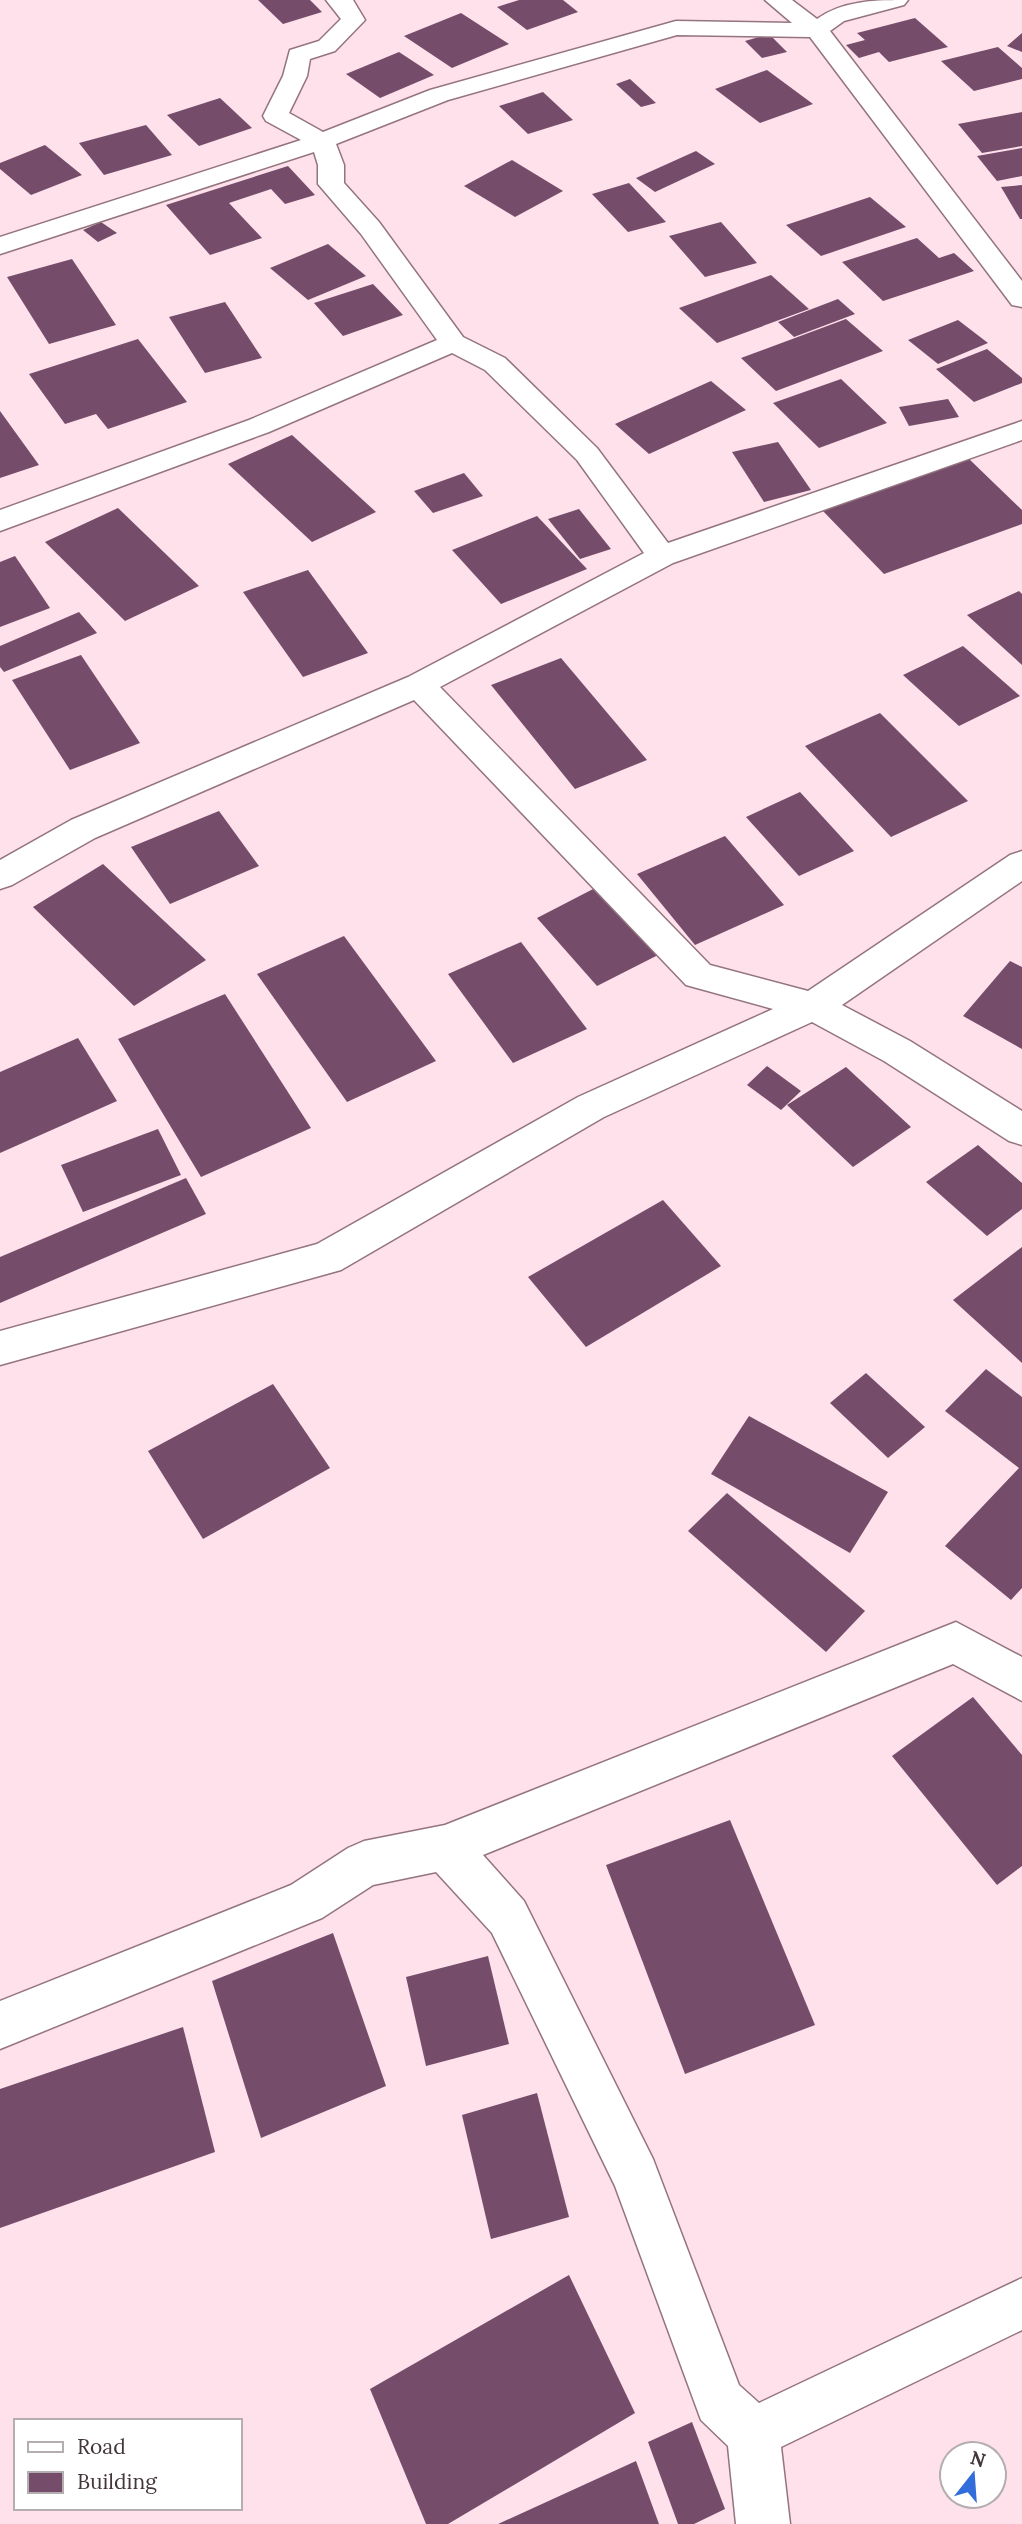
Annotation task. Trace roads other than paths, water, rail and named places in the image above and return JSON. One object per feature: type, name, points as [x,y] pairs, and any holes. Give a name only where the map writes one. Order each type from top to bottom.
[{"type":"street","points":[[338,0],[347,7],[353,20],[327,46],[299,55],[295,76],[275,116],[322,141],[331,165],[331,184],[370,228],[453,343],[495,364],[587,454],[662,556]]},
{"type":"street","points":[[777,0],[817,30],[1022,299]]},
{"type":"street","points":[[0,246],[322,141],[439,95],[676,28],[817,30],[836,16],[896,0]]},
{"type":"street","points":[[0,521],[259,426],[453,343]]},
{"type":"street","points":[[0,876],[83,829],[419,685],[662,556],[1022,430]]},
{"type":"street","points":[[419,685],[698,975],[813,1006],[897,1051],[1022,1130]]},
{"type":"street","points":[[0,1348],[327,1258],[591,1107],[813,1006],[1022,864]]},
{"type":"street","points":[[0,2025],[306,1902],[364,1864],[445,1848],[956,1642],[1022,1680]]},
{"type":"street","points":[[445,1848],[508,1917],[636,2176],[719,2402],[753,2433],[763,2524]]},
{"type":"street","points":[[753,2433],[1022,2303]]}]
